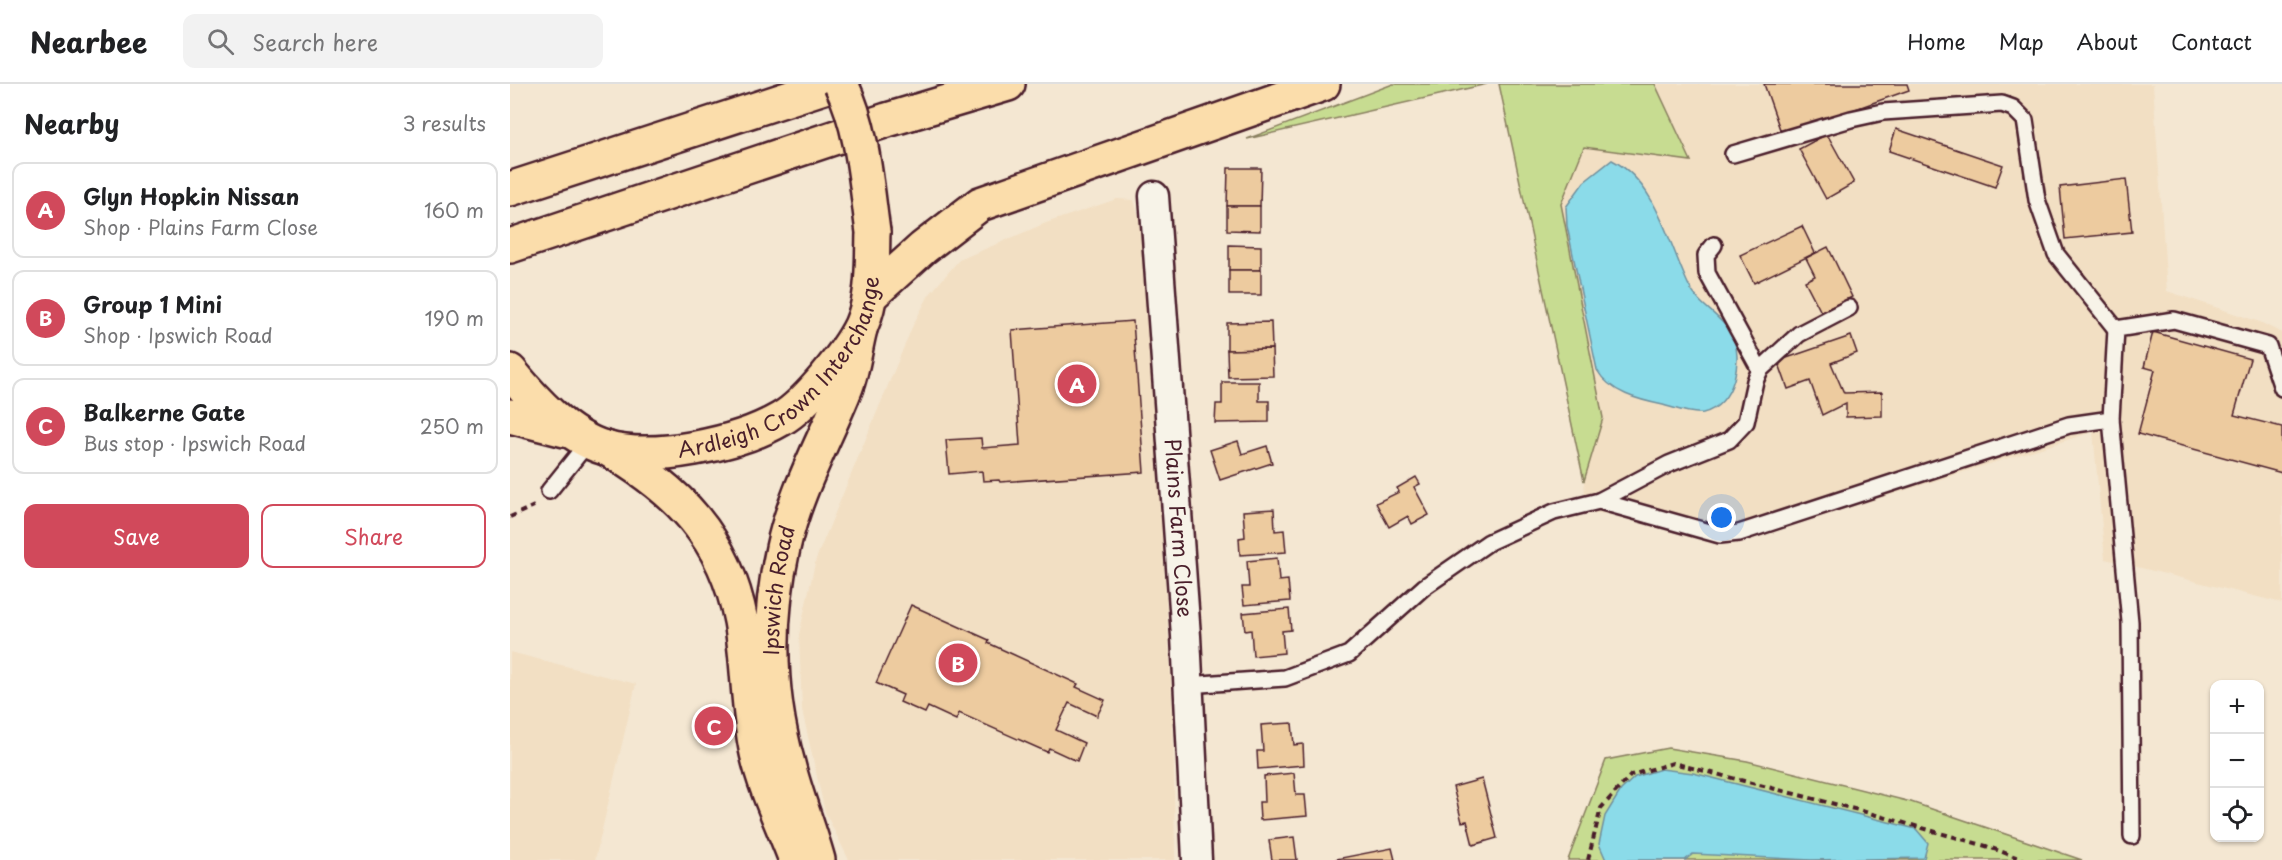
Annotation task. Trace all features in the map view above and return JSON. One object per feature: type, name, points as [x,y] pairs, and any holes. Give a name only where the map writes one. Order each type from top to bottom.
[{"type":"main road","points":[[510,189],[833,84]]},
{"type":"main road","name":"Ardleigh Crown Interchange","points":[[589,441],[665,454],[705,446],[782,418],[821,383],[860,327],[871,295],[873,232],[862,153],[848,98],[841,84]]},
{"type":"main road","points":[[510,246],[888,120],[1008,84]]},
{"type":"main road","points":[[871,295],[922,248],[980,204],[1323,84]]},
{"type":"main road","name":"Ipswich Road","points":[[818,860],[808,821],[787,764],[776,709],[772,611],[783,547],[802,491],[847,384],[860,327]]},
{"type":"main road","points":[[510,371],[525,390],[589,441]]},
{"type":"main road","points":[[510,416],[589,441]]},
{"type":"main road","name":"Ipswich Road","points":[[589,441],[632,464],[674,497],[714,543],[725,564],[741,622],[748,699],[757,755],[796,860]]},
{"type":"street","name":"Plains Farm Close","points":[[1154,196],[1197,860]]},
{"type":"lane","points":[[1733,154],[1851,119],[1883,112],[2002,104],[2013,108],[2025,120],[2037,200],[2056,254],[2116,329],[2111,419],[2130,622],[2132,836]]},
{"type":"lane","points":[[1714,245],[1706,255],[1707,273],[1760,370]]},
{"type":"lane","points":[[1187,685],[1285,678],[1349,654],[1424,586],[1489,542],[1554,512],[1599,501],[1669,464],[1729,440],[1746,422],[1760,370],[1799,334],[1849,308]]},
{"type":"lane","points":[[2116,329],[2174,320],[2268,346],[2282,388]]},
{"type":"lane","points":[[1599,501],[1720,535],[1739,532],[2069,424],[2111,419]]},
{"type":"lane","points":[[549,491],[589,441]]},
{"type":"path","points":[[1588,860],[1601,808],[1631,775],[1674,764],[1862,811],[1986,846],[2024,860]]},
{"type":"shaded area","points":[[1499,84],[2153,84],[2167,291],[2260,322],[2282,333],[2282,603],[2105,559],[2093,432],[1738,542],[1721,543],[1618,515],[1586,512],[1584,481]]},
{"type":"shaded area","points":[[1117,199],[1134,200],[1148,251],[1148,310],[1173,712],[1175,860],[849,860],[825,812],[802,710],[799,635],[816,559],[913,325],[929,295],[959,260],[1046,223]]},
{"type":"shaded area","points":[[510,652],[636,684],[595,860],[510,860]]},
{"type":"green space","points":[[1393,84],[1487,84],[1247,139]]},
{"type":"green space","points":[[1499,84],[1655,84],[1691,161],[1584,147],[1561,204],[1603,418],[1584,481]]},
{"type":"green space","points":[[1668,748],[1747,761],[1911,802],[2082,860],[1568,860],[1606,760]]},
{"type":"water","points":[[1612,160],[1627,170],[1651,199],[1693,293],[1731,333],[1737,355],[1734,380],[1729,391],[1714,409],[1694,413],[1644,401],[1617,390],[1597,370],[1567,226],[1566,207],[1584,182]]},
{"type":"water","points":[[1661,769],[1693,773],[1916,829],[1928,843],[1924,858],[1811,860],[1693,854],[1685,860],[1606,860],[1599,844],[1605,816],[1621,790],[1635,777]]},
{"type":"building","points":[[1764,84],[1907,84],[1909,90],[1782,135]]},
{"type":"building","points":[[1896,129],[2003,165],[1995,187],[1889,151]]},
{"type":"building","points":[[1827,134],[1854,183],[1826,199],[1799,149]]},
{"type":"building","points":[[1228,168],[1261,168],[1260,206],[1227,206]]},
{"type":"building","points":[[2126,179],[2132,232],[2065,239],[2060,187]]},
{"type":"building","points":[[1227,206],[1260,206],[1260,231],[1227,230]]},
{"type":"building","points":[[1802,226],[1815,253],[1754,283],[1740,255]]},
{"type":"building","points":[[1229,245],[1261,246],[1261,270],[1229,270]]},
{"type":"building","points":[[1828,247],[1852,297],[1821,312],[1805,281],[1815,276],[1806,258]]},
{"type":"building","points":[[1229,270],[1261,270],[1261,295],[1229,295]]},
{"type":"building","points":[[1133,321],[1144,472],[1000,482],[999,480],[983,481],[982,471],[949,474],[946,440],[981,438],[982,448],[1020,445],[1012,330]]},
{"type":"building","points":[[1271,322],[1272,349],[1227,350],[1227,323]]},
{"type":"building","points":[[2153,332],[2250,359],[2234,415],[2282,427],[2282,473],[2138,434],[2155,370],[2144,367]]},
{"type":"building","points":[[1851,336],[1857,353],[1831,363],[1844,393],[1882,392],[1882,416],[1846,417],[1846,403],[1822,415],[1810,381],[1788,389],[1778,361]]},
{"type":"building","points":[[1272,349],[1273,376],[1228,377],[1227,350]]},
{"type":"building","points":[[1222,382],[1259,382],[1259,401],[1269,401],[1269,422],[1215,423],[1216,404],[1222,404]]},
{"type":"building","points":[[1238,441],[1242,454],[1267,446],[1272,463],[1220,480],[1210,450]]},
{"type":"building","points":[[1416,477],[1420,484],[1414,487],[1429,515],[1412,524],[1408,516],[1389,527],[1376,503],[1399,492],[1397,488]]},
{"type":"building","points":[[1274,509],[1275,531],[1284,530],[1286,552],[1240,555],[1239,538],[1245,537],[1243,511]]},
{"type":"building","points":[[1277,558],[1279,581],[1288,580],[1290,601],[1244,605],[1242,587],[1249,587],[1247,561]]},
{"type":"building","points":[[911,605],[989,640],[988,643],[1078,684],[1076,687],[1105,700],[1097,716],[1069,703],[1056,730],[1084,743],[1077,761],[1049,748],[1047,752],[959,713],[956,720],[928,707],[925,713],[900,702],[903,695],[876,683]]},
{"type":"building","points":[[1289,609],[1291,630],[1282,631],[1284,653],[1253,656],[1251,630],[1245,631],[1243,613]]},
{"type":"building","points":[[1292,723],[1294,745],[1303,744],[1304,765],[1258,769],[1257,751],[1263,751],[1261,725]]},
{"type":"building","points":[[1294,773],[1296,795],[1305,795],[1307,816],[1260,820],[1259,802],[1265,802],[1264,776]]},
{"type":"building","points":[[1482,779],[1497,838],[1473,845],[1467,821],[1462,822],[1453,787]]},
{"type":"building","points":[[1294,837],[1297,860],[1272,860],[1269,840]]},
{"type":"building","points":[[1392,848],[1395,860],[1336,860],[1336,859]]},
{"type":"place","name":"Glyn Hopkin Nissan","points":[[1077,384]]},
{"type":"place","name":"Group 1 Mini","points":[[958,663]]},
{"type":"place","name":"Balkerne Gate","points":[[714,726]]}]
